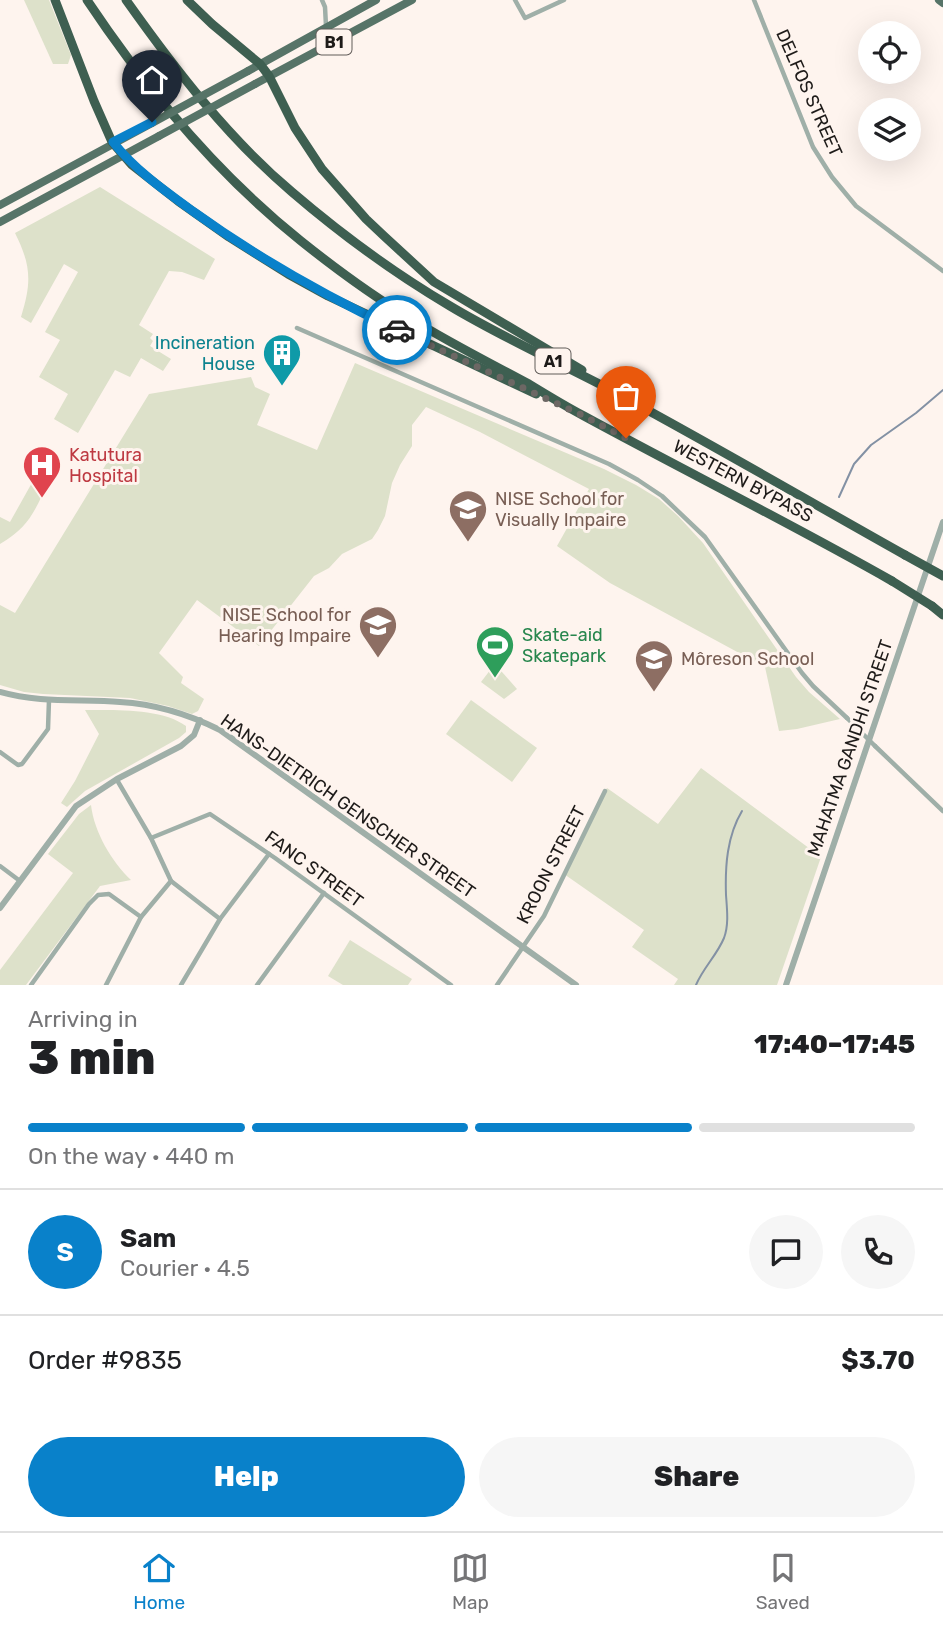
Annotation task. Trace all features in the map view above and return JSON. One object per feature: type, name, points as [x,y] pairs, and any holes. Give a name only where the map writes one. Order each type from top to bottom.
[{"type":"highway","points":[[55,0],[94,102],[113,142],[132,165],[229,237],[288,274],[359,311],[582,415]]},
{"type":"highway","name":"WESTERN BYPASS","points":[[87,0],[120,50],[189,135],[258,204],[377,298],[582,415],[813,536],[892,581],[943,615]]},
{"type":"highway","name":"WESTERN BYPASS","points":[[126,0],[170,61],[218,119],[290,190],[364,250],[449,306],[604,387],[943,576]]},
{"type":"highway","points":[[187,0],[260,64],[269,76],[295,128],[323,169],[366,219],[434,282],[589,374],[604,387]]},
{"type":"main road","name":"B1","points":[[113,142],[376,0]]},
{"type":"main road","name":"B1","points":[[123,155],[412,0]]},
{"type":"main road","points":[[939,0],[943,3]]},
{"type":"main road","points":[[0,205],[113,142]]},
{"type":"main road","points":[[0,222],[123,155]]},
{"type":"street","points":[[322,0],[326,27]]},
{"type":"street","points":[[325,7],[328,0]]},
{"type":"street","points":[[515,0],[525,18],[564,0]]},
{"type":"street","name":"DELFOS STREET","points":[[754,0],[813,147],[832,177],[856,206],[943,271]]},
{"type":"street","points":[[297,328],[609,464],[662,496],[705,537],[813,687],[943,811]]},
{"type":"street","name":"MAHATMA GANDHI STREET","points":[[786,985],[943,522]]},
{"type":"street","name":"HANS-DIETRICH GENSCHER STREET","points":[[0,692],[49,700],[127,702],[166,709],[220,730],[576,985]]},
{"type":"street","points":[[0,751],[18,765],[22,764],[48,729],[49,700]]},
{"type":"street","points":[[0,908],[72,810],[84,799],[117,779],[181,747],[194,735],[200,720]]},
{"type":"street","points":[[117,779],[152,838],[171,881],[220,919]]},
{"type":"street","name":"KROON STREET","points":[[496,985],[544,916],[605,791]]},
{"type":"street","name":"FANC STREET","points":[[152,838],[210,814],[451,985]]},
{"type":"street","points":[[181,985],[220,919],[269,854]]},
{"type":"street","points":[[0,866],[20,881]]},
{"type":"street","points":[[106,985],[141,917],[171,881]]},
{"type":"street","points":[[257,985],[324,893]]},
{"type":"street","points":[[31,985],[98,895],[109,894],[141,917]]},
{"type":"green space","points":[[24,0],[49,0],[71,55],[68,64],[53,64]]},
{"type":"green space","points":[[100,187],[215,259],[204,280],[182,272],[169,271],[139,325],[153,334],[150,346],[171,359],[163,371],[141,358],[130,377],[115,370],[78,433],[54,419],[68,394],[39,377],[60,340],[45,332],[78,272],[64,264],[31,323],[21,317],[27,294],[28,274],[15,233]]},
{"type":"green space","points":[[355,363],[604,469],[659,499],[703,543],[796,677],[840,719],[779,731],[765,667],[610,583],[557,546],[589,489],[426,407],[412,425],[412,446],[392,483],[385,516],[372,539],[342,554],[329,568],[314,576],[259,646],[197,600],[159,653],[183,677],[181,683],[204,699],[198,711],[192,714],[130,698],[43,694],[0,685],[0,605],[15,613],[149,394],[251,377],[255,387],[270,394],[257,425],[317,450]]},
{"type":"green space","points":[[38,472],[50,479],[36,508],[19,530],[0,544],[0,517],[10,522]]},
{"type":"green space","name":"Skate-aid Skatepark","points":[[494,665],[517,689],[504,699],[481,682]]},
{"type":"green space","points":[[471,700],[537,748],[512,782],[446,734]]},
{"type":"green space","points":[[85,710],[151,713],[176,720],[186,726],[186,732],[85,791],[67,807],[61,803],[99,734]]},
{"type":"green space","points":[[701,768],[821,857],[777,985],[674,985],[678,979],[632,947],[644,930],[564,874],[607,788],[658,824]]},
{"type":"green space","points":[[91,805],[105,846],[131,880],[100,886],[26,985],[0,985],[0,970],[73,873],[48,854],[79,814]]},
{"type":"green space","points":[[350,940],[412,979],[408,985],[343,985],[328,976]]},
{"type":"waterway","points":[[839,497],[854,464],[871,445],[943,390]]},
{"type":"waterway","points":[[696,985],[726,933],[728,852],[742,811]]},
{"type":"way so far","points":[[397,330],[626,438]]},
{"type":"place","name":"Incineration House","points":[[282,387]]},
{"type":"place","name":"Katutura Hospital","points":[[42,499]]},
{"type":"place","name":"NISE School for Visually Impaire","points":[[468,543]]},
{"type":"place","name":"NISE School for Hearing Impaire","points":[[378,659]]},
{"type":"place","name":"Skate-aid Skatepark","points":[[495,679]]},
{"type":"place","name":"Môreson School","points":[[654,693]]},
{"type":"route","points":[[152,122],[113,142],[132,165],[178,201],[260,257],[328,296],[397,330]]}]
